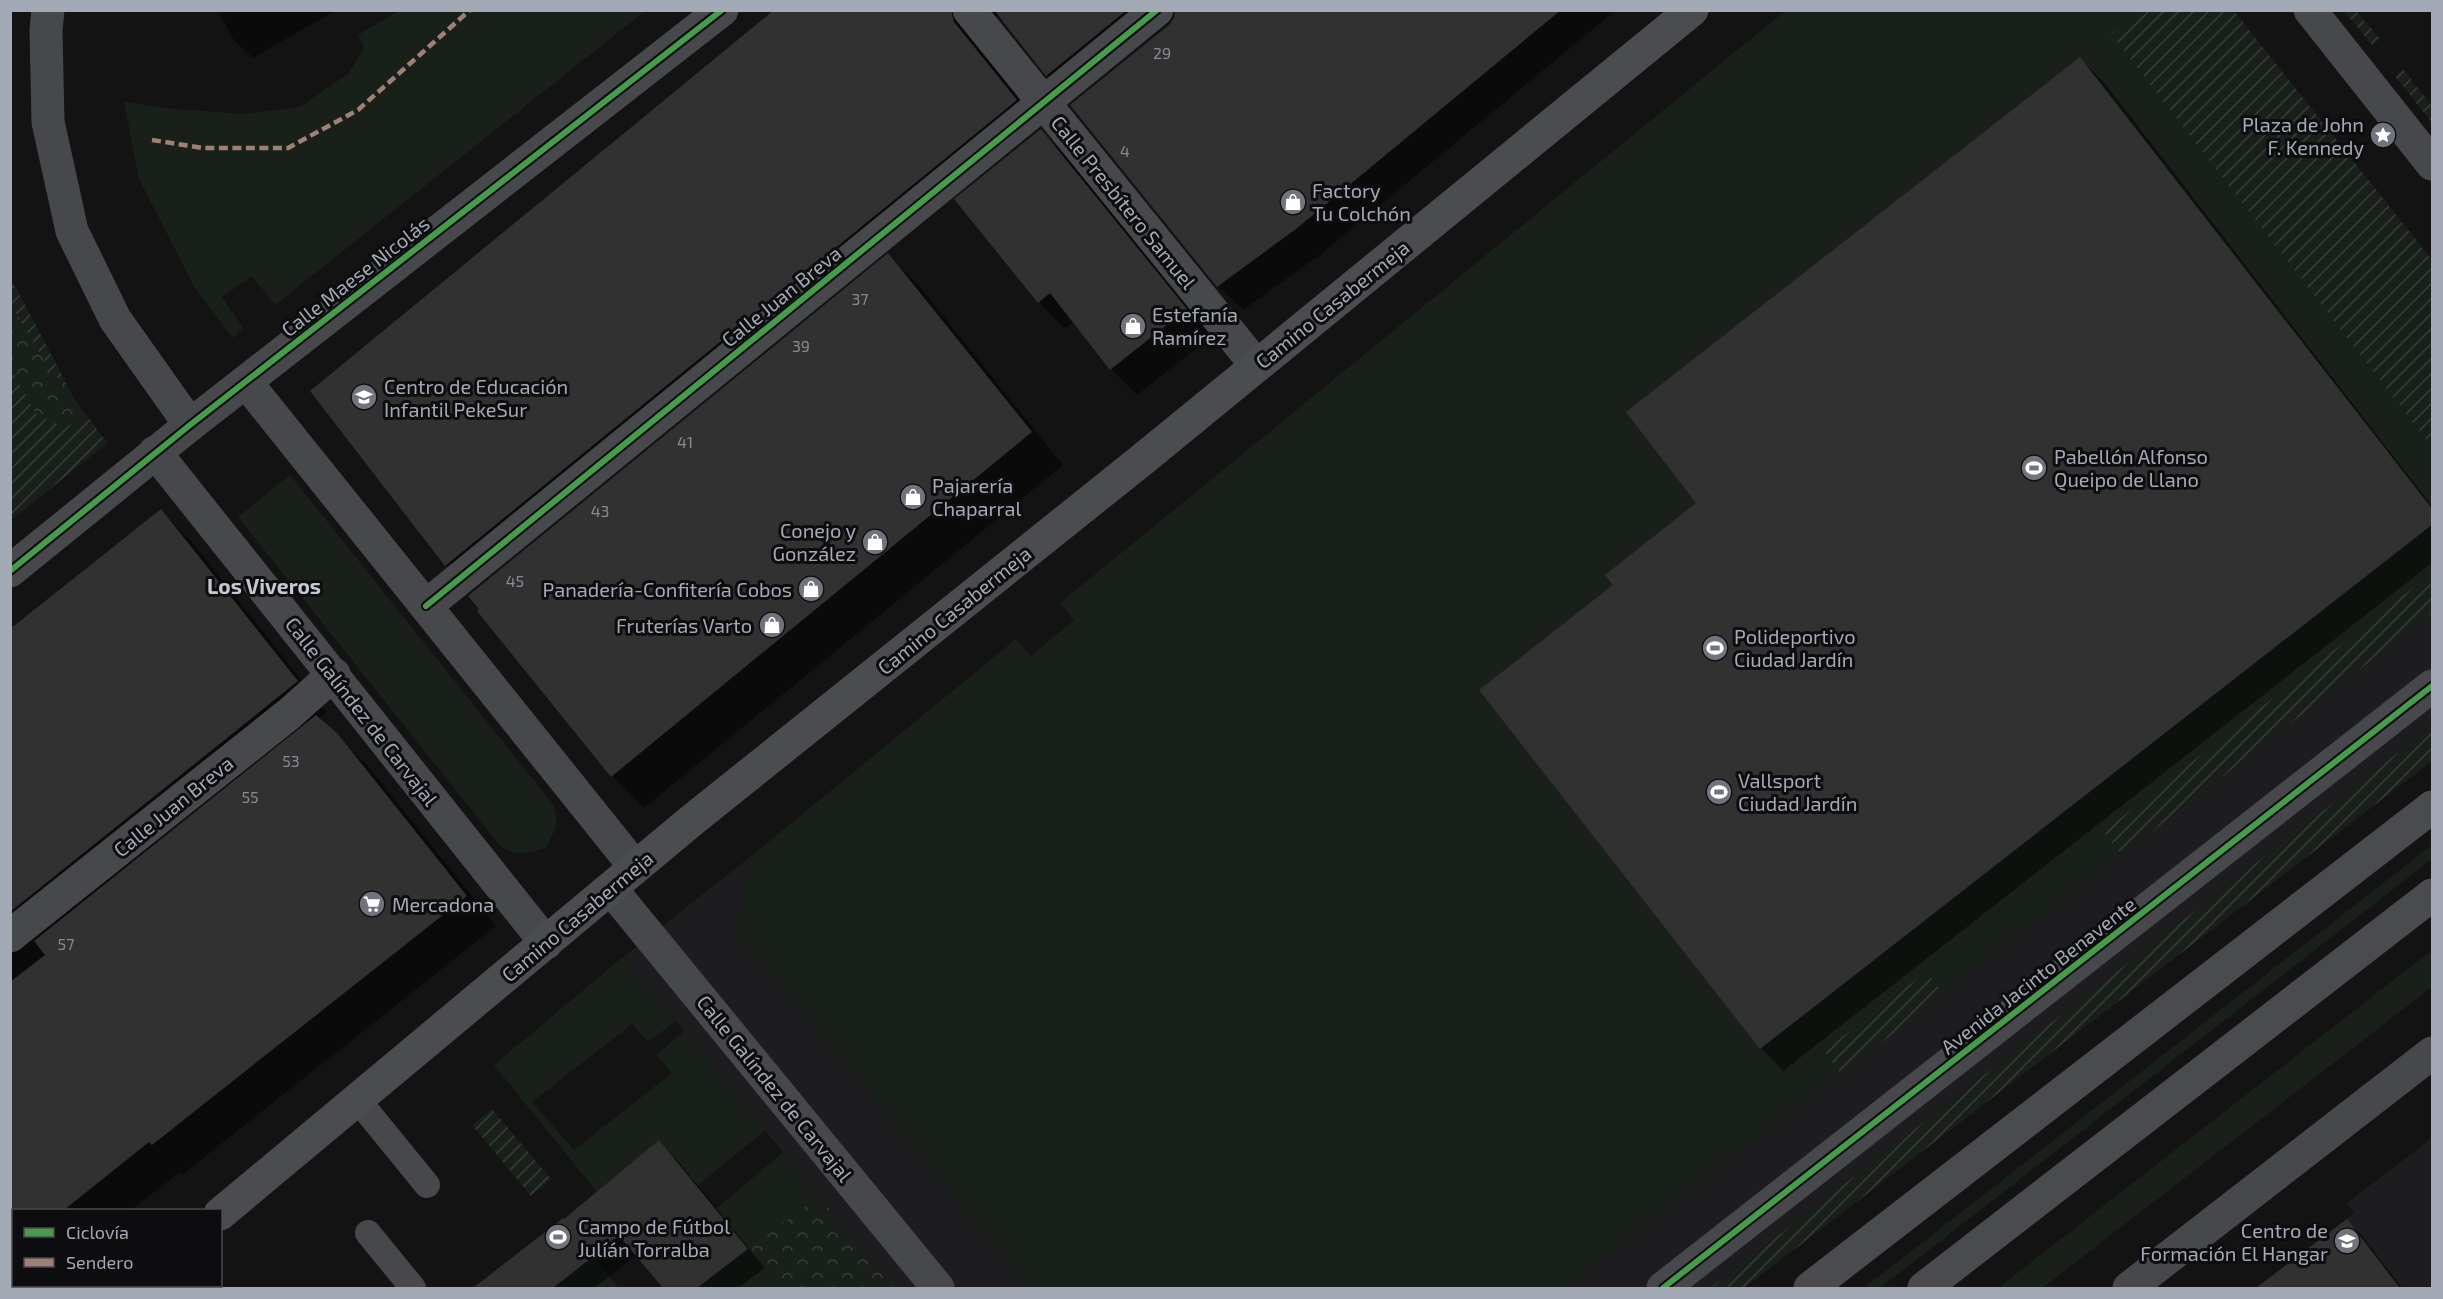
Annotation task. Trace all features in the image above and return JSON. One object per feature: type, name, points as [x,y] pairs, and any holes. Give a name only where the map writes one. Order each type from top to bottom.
[{"type":"main road","name":"Camino Casabermeja","points":[[222,1212],[635,867],[1692,10]]},
{"type":"main road","points":[[1810,1288],[2433,807]]},
{"type":"main road","points":[[1924,1288],[2433,895]]},
{"type":"street","points":[[48,10],[46,30],[48,122],[72,231],[115,319],[190,424]]},
{"type":"street","name":"Calle Maese Nicolás","points":[[10,571],[190,424],[722,10]]},
{"type":"street","name":"Calle Presbítero Samuel","points":[[969,10],[1256,365]]},
{"type":"street","name":"Calle Juan Breva","points":[[426,606],[1156,10]]},
{"type":"street","points":[[2310,10],[2433,164]]},
{"type":"street","points":[[246,382],[635,867]]},
{"type":"street","name":"Calle Galíndez de Carvajal","points":[[155,452],[546,943]]},
{"type":"street","name":"Calle Juan Breva","points":[[10,936],[289,714],[334,674]]},
{"type":"street","name":"Avenida Jacinto Benavente","points":[[1663,1288],[2433,686]]},
{"type":"street","name":"Calle Galíndez de Carvajal","points":[[611,889],[938,1288]]},
{"type":"street","points":[[2129,1288],[2433,1053]]},
{"type":"lane","points":[[357,1099],[427,1185]]},
{"type":"lane","points":[[368,1233],[413,1288]]},
{"type":"shaded area","points":[[2432,613],[2432,726],[1711,1288],[1566,1288]]},
{"type":"shaded area","points":[[750,857],[737,932],[1031,1288],[894,1288],[623,957]]},
{"type":"shaded area","points":[[2432,1138],[2432,1288],[2256,1288],[2354,1213],[2347,1203]]},
{"type":"green space","points":[[398,11],[645,11],[275,305],[252,276],[222,297],[243,328],[233,338],[195,288],[139,179],[124,102],[174,109],[245,114],[300,107],[349,73],[364,48],[358,35]]},
{"type":"green space","name":"Polideportivo Ciudad Jardín","points":[[1785,11],[2234,11],[2432,260],[2432,613],[1566,1288],[1031,1288],[737,932],[750,857],[1016,639],[1031,656],[1074,620],[1060,603]]},
{"type":"green space","points":[[2139,11],[2234,11],[2432,260],[2432,447],[2111,34]]},
{"type":"green space","points":[[2344,11],[2356,11],[2380,39],[2372,45]]},
{"type":"green space","points":[[2403,69],[2432,106],[2432,123],[2395,76]]},
{"type":"green space","points":[[10,277],[76,402],[107,443],[11,520]]},
{"type":"green space","points":[[10,277],[62,375],[61,380],[52,374],[11,305]]},
{"type":"green space","points":[[10,366],[36,414],[64,428],[88,417],[107,443],[11,520]]},
{"type":"green space","points":[[290,475],[552,803],[555,809],[556,825],[546,847],[523,853],[512,852],[501,847],[238,517]]},
{"type":"green space","points":[[2432,573],[2432,613],[2122,855],[2103,832]]},
{"type":"green space","points":[[2432,726],[2432,761],[1744,1288],[1711,1288]]},
{"type":"green space","points":[[2432,845],[2432,859],[1880,1288],[1864,1288]]},
{"type":"green space","points":[[2432,950],[2432,987],[2042,1288],[1998,1288]]},
{"type":"green space","points":[[623,957],[676,1021],[648,1042],[632,1024],[532,1102],[574,1150],[672,1073],[656,1055],[685,1031],[766,1130],[697,1186],[659,1140],[597,1192],[494,1065]]},
{"type":"green space","points":[[1926,972],[1944,994],[1841,1074],[1824,1051]]},
{"type":"green space","points":[[492,1109],[551,1179],[531,1196],[472,1125]]},
{"type":"green space","points":[[783,1152],[841,1223],[793,1288],[697,1288],[748,1249],[716,1209]]},
{"type":"green space","points":[[819,1196],[894,1288],[781,1288],[749,1249]]},
{"type":"green space","name":"Campo de Fútbol Julíán Torralba","points":[[563,1218],[619,1288],[473,1288]]},
{"type":"building","points":[[774,10],[951,10],[954,22],[1017,100],[445,566],[310,391]]},
{"type":"building","points":[[994,10],[1127,10],[1046,76]]},
{"type":"building","points":[[1175,10],[1561,10],[1296,229],[1217,287],[1070,105],[1169,25]]},
{"type":"building","name":"Pabellón Alfonso Queipo de Llano","points":[[2080,57],[2433,510],[2433,524],[1760,1049],[1479,690],[1613,585],[1605,575],[1696,503],[1626,412]]},
{"type":"building","points":[[1041,129],[1187,309],[1110,370],[1050,293],[1038,303],[954,199]]},
{"type":"building","points":[[888,253],[1032,432],[611,777],[477,611],[479,609],[468,596]]},
{"type":"building","points":[[161,509],[298,681],[10,912],[10,629]]},
{"type":"building","points":[[316,715],[337,733],[467,896],[152,1145],[149,1142],[65,1209],[10,1210],[10,982],[45,955],[34,941]]},
{"type":"building","points":[[659,1140],[748,1249],[697,1288],[663,1288],[619,1236],[553,1288],[473,1288],[564,1219]]},
{"type":"building","name":"Centro de Formación El Hangar","points":[[2347,1219],[2400,1288],[2256,1288]]},
{"type":"marked path","points":[[152,140],[203,148],[288,148],[358,110],[470,10]]},
{"type":"cycle path","points":[[10,571],[190,425],[722,10]]},
{"type":"cycle path","points":[[426,606],[1157,10]]},
{"type":"cycle path","points":[[1663,1288],[2432,686]]},
{"type":"place","name":"Plaza de John F. Kennedy","points":[[2383,135]]},
{"type":"place","name":"Factory Tu Colchón","points":[[1293,202]]},
{"type":"place","name":"Estefanía Ramírez","points":[[1133,326]]},
{"type":"place","name":"Centro de Educación Infantil PekeSur","points":[[364,397]]},
{"type":"place","name":"Pabellón Alfonso Queipo de Llano","points":[[2034,468]]},
{"type":"place","name":"Pajarería Chaparral","points":[[913,497]]},
{"type":"place","name":"Conejo y González","points":[[875,542]]},
{"type":"place","name":"Panadería-Confitería Cobos","points":[[811,589]]},
{"type":"place","name":"Fruterías Varto","points":[[772,625]]},
{"type":"place","name":"Polideportivo Ciudad Jardín","points":[[1715,648]]},
{"type":"place","name":"Vallsport Ciudad Jardín","points":[[1719,792]]},
{"type":"place","name":"Mercadona","points":[[372,904]]},
{"type":"place","name":"Campo de Fútbol Julíán Torralba","points":[[558,1237]]},
{"type":"place","name":"Centro de Formación El Hangar","points":[[2347,1241]]},
{"type":"district","name":"Los Viveros","points":[[264,585]]}]
